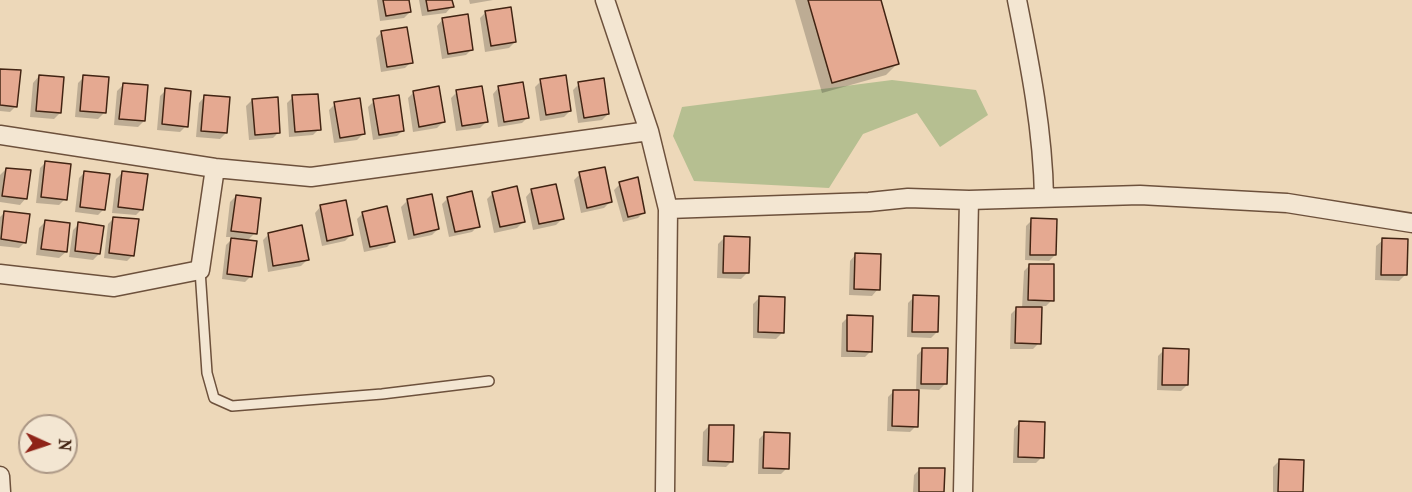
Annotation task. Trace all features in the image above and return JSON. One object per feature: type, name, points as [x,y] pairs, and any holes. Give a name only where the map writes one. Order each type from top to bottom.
[{"type":"street","points":[[605,0],[649,131],[668,209],[664,492]]},
{"type":"street","points":[[1017,0],[1032,74],[1044,167],[1044,197]]},
{"type":"street","points":[[0,135],[215,168],[310,177],[649,131]]},
{"type":"street","points":[[0,274],[114,287],[200,270],[215,168]]},
{"type":"street","points":[[668,209],[869,202],[908,198],[969,200],[1140,195],[1287,203],[1412,223]]},
{"type":"street","points":[[963,492],[969,200]]},
{"type":"street","points":[[0,476],[1,492]]},
{"type":"lane","points":[[200,270],[207,373],[214,398],[232,406],[382,394],[489,381]]},
{"type":"green space","points":[[892,80],[976,90],[988,115],[940,147],[917,113],[863,134],[829,188],[694,181],[673,136],[682,107]]},
{"type":"building","points":[[383,0],[409,0],[411,12],[386,16]]},
{"type":"building","points":[[426,0],[452,0],[454,7],[428,11]]},
{"type":"building","points":[[808,0],[881,0],[899,64],[832,83]]},
{"type":"building","points":[[511,7],[516,42],[491,46],[485,11]]},
{"type":"building","points":[[468,14],[473,50],[448,54],[442,18]]},
{"type":"building","points":[[407,27],[413,63],[387,67],[381,31]]},
{"type":"building","points":[[0,69],[21,70],[17,107],[0,105]]},
{"type":"building","points":[[39,75],[64,77],[61,113],[36,111]]},
{"type":"building","points":[[83,75],[109,77],[106,113],[80,111]]},
{"type":"building","points":[[566,75],[571,111],[546,115],[540,79]]},
{"type":"building","points":[[604,78],[609,114],[584,118],[578,82]]},
{"type":"building","points":[[523,82],[529,118],[504,122],[498,86]]},
{"type":"building","points":[[123,83],[148,85],[145,121],[119,119]]},
{"type":"building","points":[[439,86],[445,122],[419,127],[413,91]]},
{"type":"building","points":[[482,86],[488,122],[462,126],[456,90]]},
{"type":"building","points":[[165,88],[191,91],[188,127],[162,124]]},
{"type":"building","points":[[318,94],[321,130],[295,132],[292,95]]},
{"type":"building","points":[[204,95],[230,97],[227,133],[201,131]]},
{"type":"building","points":[[399,95],[404,131],[379,135],[373,99]]},
{"type":"building","points":[[278,97],[280,133],[255,135],[252,99]]},
{"type":"building","points":[[360,98],[365,134],[340,138],[334,102]]},
{"type":"building","points":[[45,161],[71,164],[67,200],[41,197]]},
{"type":"building","points":[[605,167],[612,202],[587,208],[579,172]]},
{"type":"building","points":[[6,168],[31,170],[27,199],[2,196]]},
{"type":"building","points":[[84,171],[110,174],[105,210],[80,207]]},
{"type":"building","points":[[122,171],[148,174],[143,210],[118,207]]},
{"type":"building","points":[[638,177],[645,213],[628,217],[619,182]]},
{"type":"building","points":[[556,184],[564,219],[539,224],[531,189]]},
{"type":"building","points":[[517,186],[525,222],[500,227],[492,192]]},
{"type":"building","points":[[472,191],[480,227],[455,232],[447,197]]},
{"type":"building","points":[[432,194],[439,229],[414,235],[407,199]]},
{"type":"building","points":[[236,195],[261,198],[257,234],[231,231]]},
{"type":"building","points":[[346,200],[353,235],[327,241],[320,205]]},
{"type":"building","points":[[387,206],[395,242],[370,247],[362,212]]},
{"type":"building","points":[[4,211],[30,214],[26,243],[1,239]]},
{"type":"building","points":[[113,217],[139,219],[134,256],[109,253]]},
{"type":"building","points":[[1031,218],[1057,219],[1056,255],[1030,255]]},
{"type":"building","points":[[45,220],[70,223],[67,252],[41,249]]},
{"type":"building","points":[[78,222],[104,226],[100,254],[75,251]]},
{"type":"building","points":[[302,225],[309,260],[273,266],[268,233]]},
{"type":"building","points":[[724,236],[750,237],[749,273],[723,273]]},
{"type":"building","points":[[231,238],[257,241],[252,277],[227,274]]},
{"type":"building","points":[[1382,238],[1408,239],[1407,275],[1381,275]]},
{"type":"building","points":[[855,253],[881,254],[880,290],[854,289]]},
{"type":"building","points":[[1029,264],[1054,264],[1054,301],[1028,300]]},
{"type":"building","points":[[913,295],[939,296],[938,332],[912,332]]},
{"type":"building","points":[[759,296],[785,297],[784,333],[758,332]]},
{"type":"building","points":[[1016,307],[1042,307],[1041,344],[1015,343]]},
{"type":"building","points":[[847,315],[873,316],[872,352],[847,351]]},
{"type":"building","points":[[922,348],[948,348],[947,384],[921,384]]},
{"type":"building","points":[[1163,348],[1189,349],[1188,385],[1162,385]]},
{"type":"building","points":[[893,390],[919,390],[918,427],[892,426]]},
{"type":"building","points":[[1019,421],[1045,422],[1044,458],[1018,457]]},
{"type":"building","points":[[709,425],[734,425],[733,462],[708,461]]},
{"type":"building","points":[[764,432],[790,433],[789,469],[763,468]]},
{"type":"building","points":[[1279,459],[1304,460],[1303,492],[1278,492]]},
{"type":"building","points":[[919,468],[945,468],[944,492],[919,492]]}]
